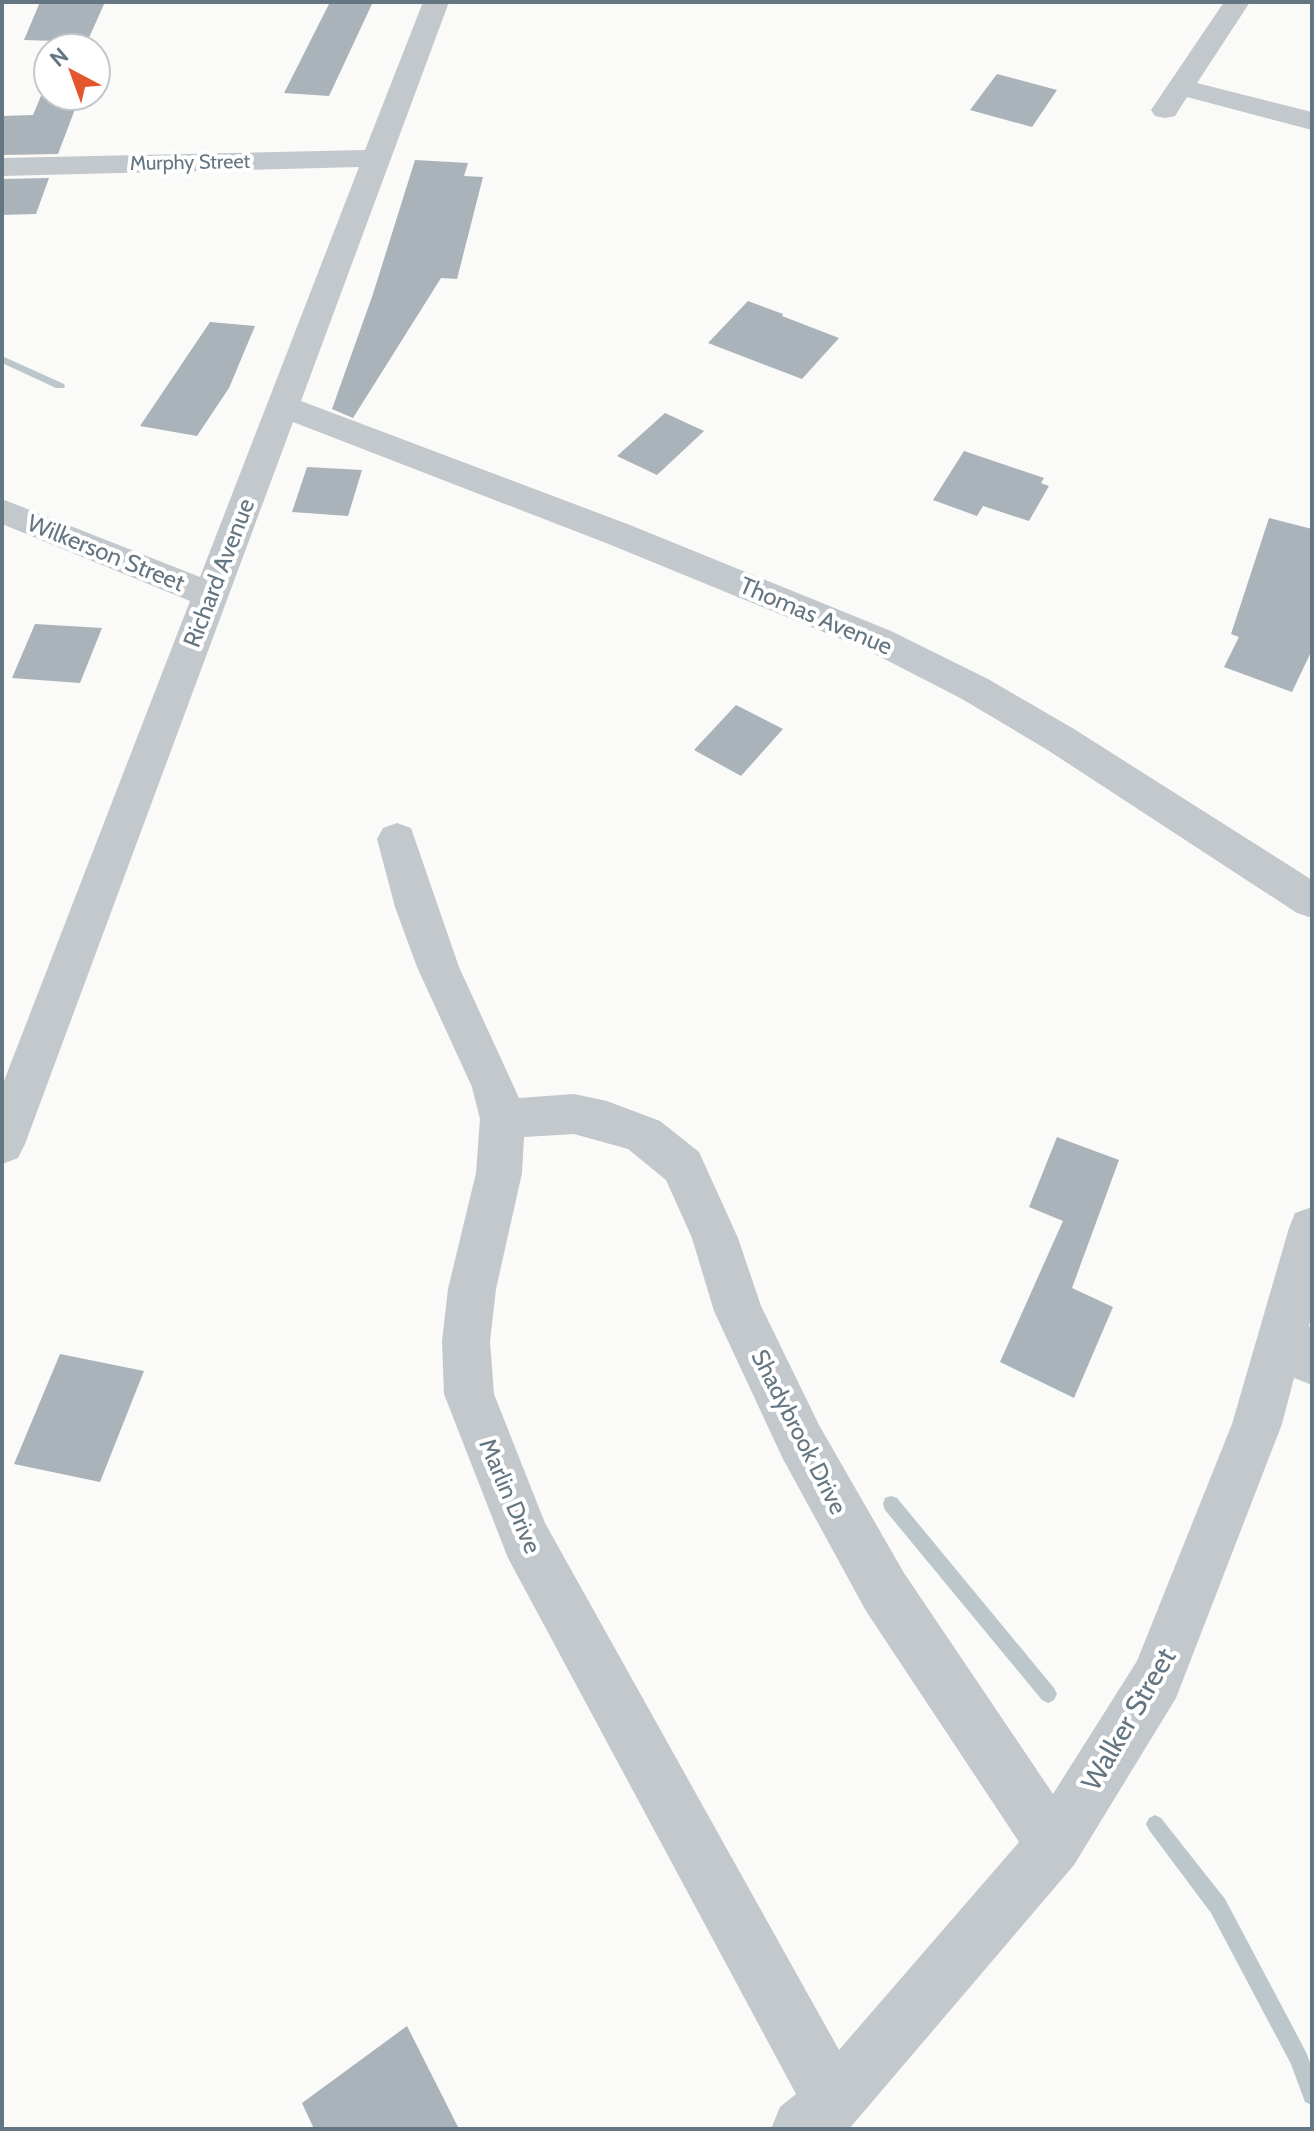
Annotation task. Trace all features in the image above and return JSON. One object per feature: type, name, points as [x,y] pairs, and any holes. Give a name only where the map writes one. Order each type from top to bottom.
[{"type":"street","name":"Richard Avenue","points":[[2,1144],[436,2]]},
{"type":"street","points":[[1164,112],[1237,2]]},
{"type":"street","points":[[1180,87],[1312,121]]},
{"type":"street","name":"Murphy Street","points":[[2,167],[378,158]]},
{"type":"street","name":"Thomas Avenue","points":[[283,406],[618,534],[878,640],[975,689],[1060,739],[1312,901]]},
{"type":"street","name":"Wilkerson Street","points":[[2,511],[210,595]]},
{"type":"street","name":"Marlin Drive","points":[[397,839],[416,907],[438,967],[494,1087],[502,1119],[499,1173],[472,1289],[466,1341],[469,1394],[526,1540],[818,2116]]},
{"type":"street","name":"Shadybrook Drive","points":[[502,1119],[574,1114],[607,1121],[644,1135],[683,1166],[715,1238],[738,1311],[801,1442],[885,1592],[1054,1845]]},
{"type":"street","name":"Walker Street","points":[[818,2116],[1054,1845],[1157,1679],[1257,1424],[1297,1347],[1312,1228]]},
{"type":"building","points":[[40,2],[105,2],[92,32],[32,32],[32,40],[24,40]]},
{"type":"building","points":[[330,2],[372,4],[329,96],[284,93]]},
{"type":"building","points":[[997,74],[1057,90],[1032,127],[970,110]]},
{"type":"building","points":[[34,112],[74,112],[58,154],[2,155],[2,116],[33,115]]},
{"type":"building","points":[[415,160],[468,163],[464,176],[483,177],[457,279],[441,278],[353,418],[332,409],[373,294]]},
{"type":"building","points":[[49,178],[36,214],[2,215],[2,179]]},
{"type":"building","points":[[748,301],[839,338],[802,379],[708,343]]},
{"type":"building","points":[[210,322],[255,326],[229,388],[197,436],[140,426]]},
{"type":"building","points":[[665,413],[704,431],[657,475],[617,456]]},
{"type":"building","points":[[964,451],[1044,478],[1041,483],[1049,486],[1029,521],[983,506],[977,516],[933,500]]},
{"type":"building","points":[[307,467],[362,470],[348,516],[292,512]]},
{"type":"building","points":[[1269,518],[1312,529],[1312,650],[1292,692],[1224,667],[1239,637],[1231,634]]},
{"type":"building","points":[[35,624],[102,628],[80,683],[12,678]]},
{"type":"building","points":[[736,705],[783,729],[741,776],[694,750]]},
{"type":"building","points":[[1057,1137],[1119,1160],[1072,1288],[1113,1307],[1074,1398],[1000,1362],[1063,1221],[1029,1207]]},
{"type":"building","points":[[60,1354],[144,1371],[100,1482],[14,1464]]},
{"type":"building","points":[[407,2026],[459,2129],[314,2129],[302,2103]]},
{"type":"waterway","points":[[2,359],[60,386]]},
{"type":"waterway","points":[[891,1504],[1048,1694]]},
{"type":"waterway","points":[[1155,1824],[1218,1906],[1299,2059],[1312,2095]]}]
